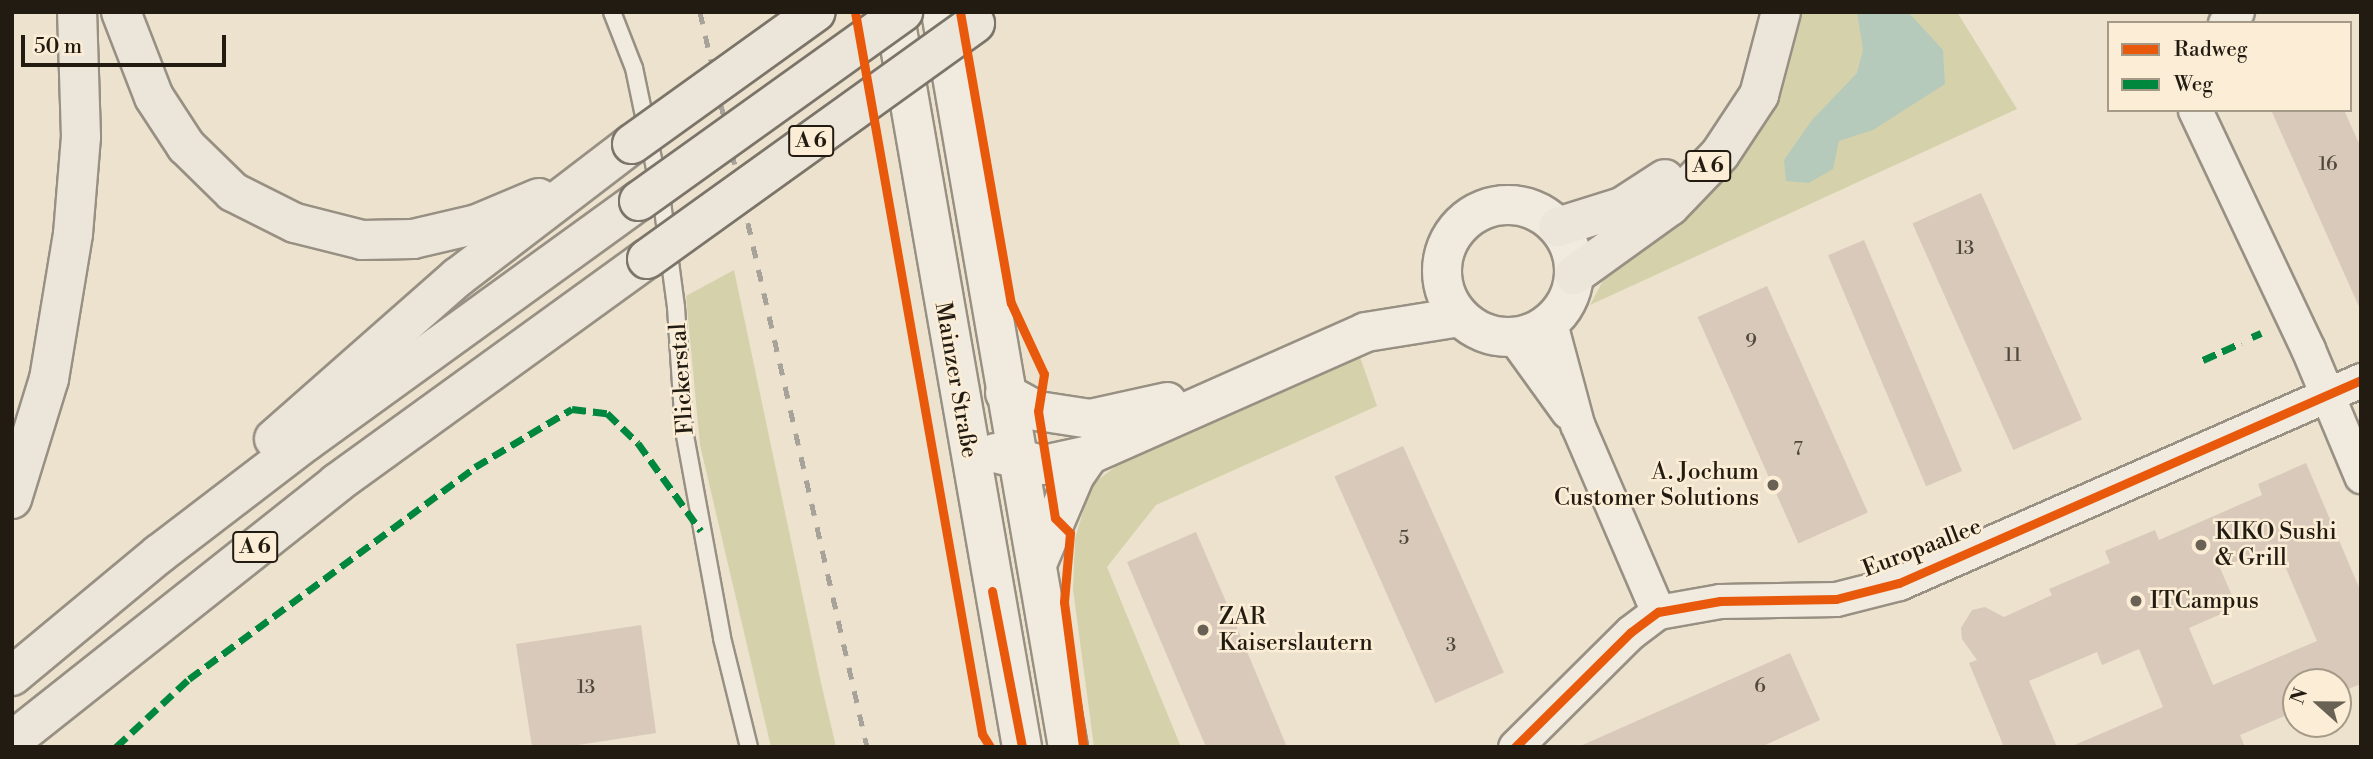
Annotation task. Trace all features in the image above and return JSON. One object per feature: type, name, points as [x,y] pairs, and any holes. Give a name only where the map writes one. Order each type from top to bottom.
[{"type":"highway","points":[[12,499],[49,379],[73,234],[81,137],[77,12]]},
{"type":"highway","points":[[121,12],[154,97],[186,146],[233,192],[295,223],[362,240],[413,239],[477,224],[593,176],[632,144],[816,12]]},
{"type":"highway","name":"A 6","points":[[12,676],[159,554],[639,201],[902,12]]},
{"type":"highway","points":[[1558,228],[1622,206],[1654,190],[1682,163],[1713,127],[1738,84],[1756,12]]},
{"type":"highway","name":"A 6","points":[[1574,275],[1670,206],[1720,154],[1759,95],[1781,12]]},
{"type":"highway","name":"A 6","points":[[12,741],[337,483],[647,259],[969,16]]},
{"type":"highway","name":"A 6","points":[[159,554],[324,394],[458,278],[593,176]]},
{"type":"main road","name":"Mainzer Straße","points":[[894,12],[1021,747]]},
{"type":"main road","name":"Mainzer Straße","points":[[969,16],[1005,393],[1068,747]]},
{"type":"main road","points":[[1524,206],[1558,228],[1567,242],[1574,275],[1562,309],[1550,323],[1514,337],[1475,329],[1460,317],[1442,278],[1451,236],[1465,220],[1484,209],[1524,206]]},
{"type":"main road","points":[[964,429],[993,453],[1018,462],[1058,464],[1089,455],[1231,388],[1366,332],[1442,278]]},
{"type":"main road","points":[[1366,332],[1460,317]]},
{"type":"main road","points":[[1005,393],[1038,411],[1090,419],[1231,388]]},
{"type":"main road","points":[[1037,564],[1075,475],[1089,455]]},
{"type":"street","points":[[2196,112],[2308,349],[2361,476]]},
{"type":"street","points":[[1550,323],[1577,424],[1658,612]]},
{"type":"street","points":[[1514,337],[1577,424]]},
{"type":"street","name":"Europaallee","points":[[1528,742],[1631,632],[1658,612],[1738,600],[1836,599],[1899,583],[2361,380]]},
{"type":"lane","name":"Flickerstal","points":[[612,12],[634,68],[662,202],[676,307],[684,430],[720,625],[749,747]]},
{"type":"shaded area","points":[[1794,12],[1957,12],[2017,109],[1590,305],[1615,258],[1723,173]]},
{"type":"shaded area","points":[[1857,12],[1908,12],[1943,50],[1945,84],[1873,130],[1839,141],[1833,169],[1809,183],[1786,181],[1784,160],[1812,120],[1857,73],[1863,50]]},
{"type":"shaded area","points":[[734,270],[836,747],[771,747],[700,445],[686,296]]},
{"type":"shaded area","points":[[1359,354],[1377,406],[1156,505],[1107,567],[1181,747],[1094,747],[1073,589],[1075,539],[1091,485],[1142,447]]},
{"type":"building","points":[[2272,112],[2345,112],[2361,148],[2361,311]]},
{"type":"building","points":[[1981,193],[2082,420],[2013,450],[1912,224]]},
{"type":"building","points":[[1864,240],[1962,471],[1926,486],[1828,255]]},
{"type":"building","points":[[1767,286],[1868,513],[1798,543],[1698,317]]},
{"type":"building","points":[[1403,446],[1504,673],[1435,703],[1334,477]]},
{"type":"building","name":"ITCampus","points":[[2306,463],[2361,592],[2361,684],[2352,688],[2352,668],[2282,668],[2282,717],[2240,735],[2245,747],[2070,747],[2163,707],[2139,649],[2102,665],[2097,652],[2029,681],[2057,747],[2004,747],[1969,663],[1977,660],[1962,639],[1961,628],[1972,610],[1985,607],[2004,617],[2052,595],[2049,589],[2110,563],[2105,551],[2155,530],[2159,540],[2262,495],[2258,484]],"holes":[[[2276,545],[2317,641],[2213,685],[2189,628],[2237,607],[2220,568]]]},
{"type":"building","points":[[1196,532],[1287,747],[1206,747],[1127,562]]},
{"type":"building","points":[[641,625],[656,733],[565,747],[532,747],[516,644]]},
{"type":"building","points":[[1790,653],[1820,720],[1761,747],[1578,747]]},
{"type":"railway","points":[[700,12],[867,747]]},
{"type":"marked path","points":[[2252,337],[2261,333]]},
{"type":"marked path","points":[[2203,360],[2241,343]]},
{"type":"marked path","points":[[116,747],[189,679],[475,467],[572,409],[607,413],[638,443],[701,531]]},
{"type":"cycle path","points":[[855,12],[982,734],[990,747]]},
{"type":"cycle path","points":[[960,12],[1011,303],[1044,374],[1038,411],[1055,518],[1070,533],[1064,602],[1083,747]]},
{"type":"cycle path","points":[[1515,747],[1631,632],[1658,612],[1720,601],[1836,599],[1899,583],[2361,380]]},
{"type":"cycle path","points":[[992,591],[1022,747]]},
{"type":"place","name":"A. Jochum Customer Solutions","points":[[1773,485]]},
{"type":"place","name":"KIKO Sushi & Grill","points":[[2201,545]]},
{"type":"place","name":"ITCampus","points":[[2136,601]]},
{"type":"place","name":"ZAR Kaiserslautern","points":[[1203,630]]}]
